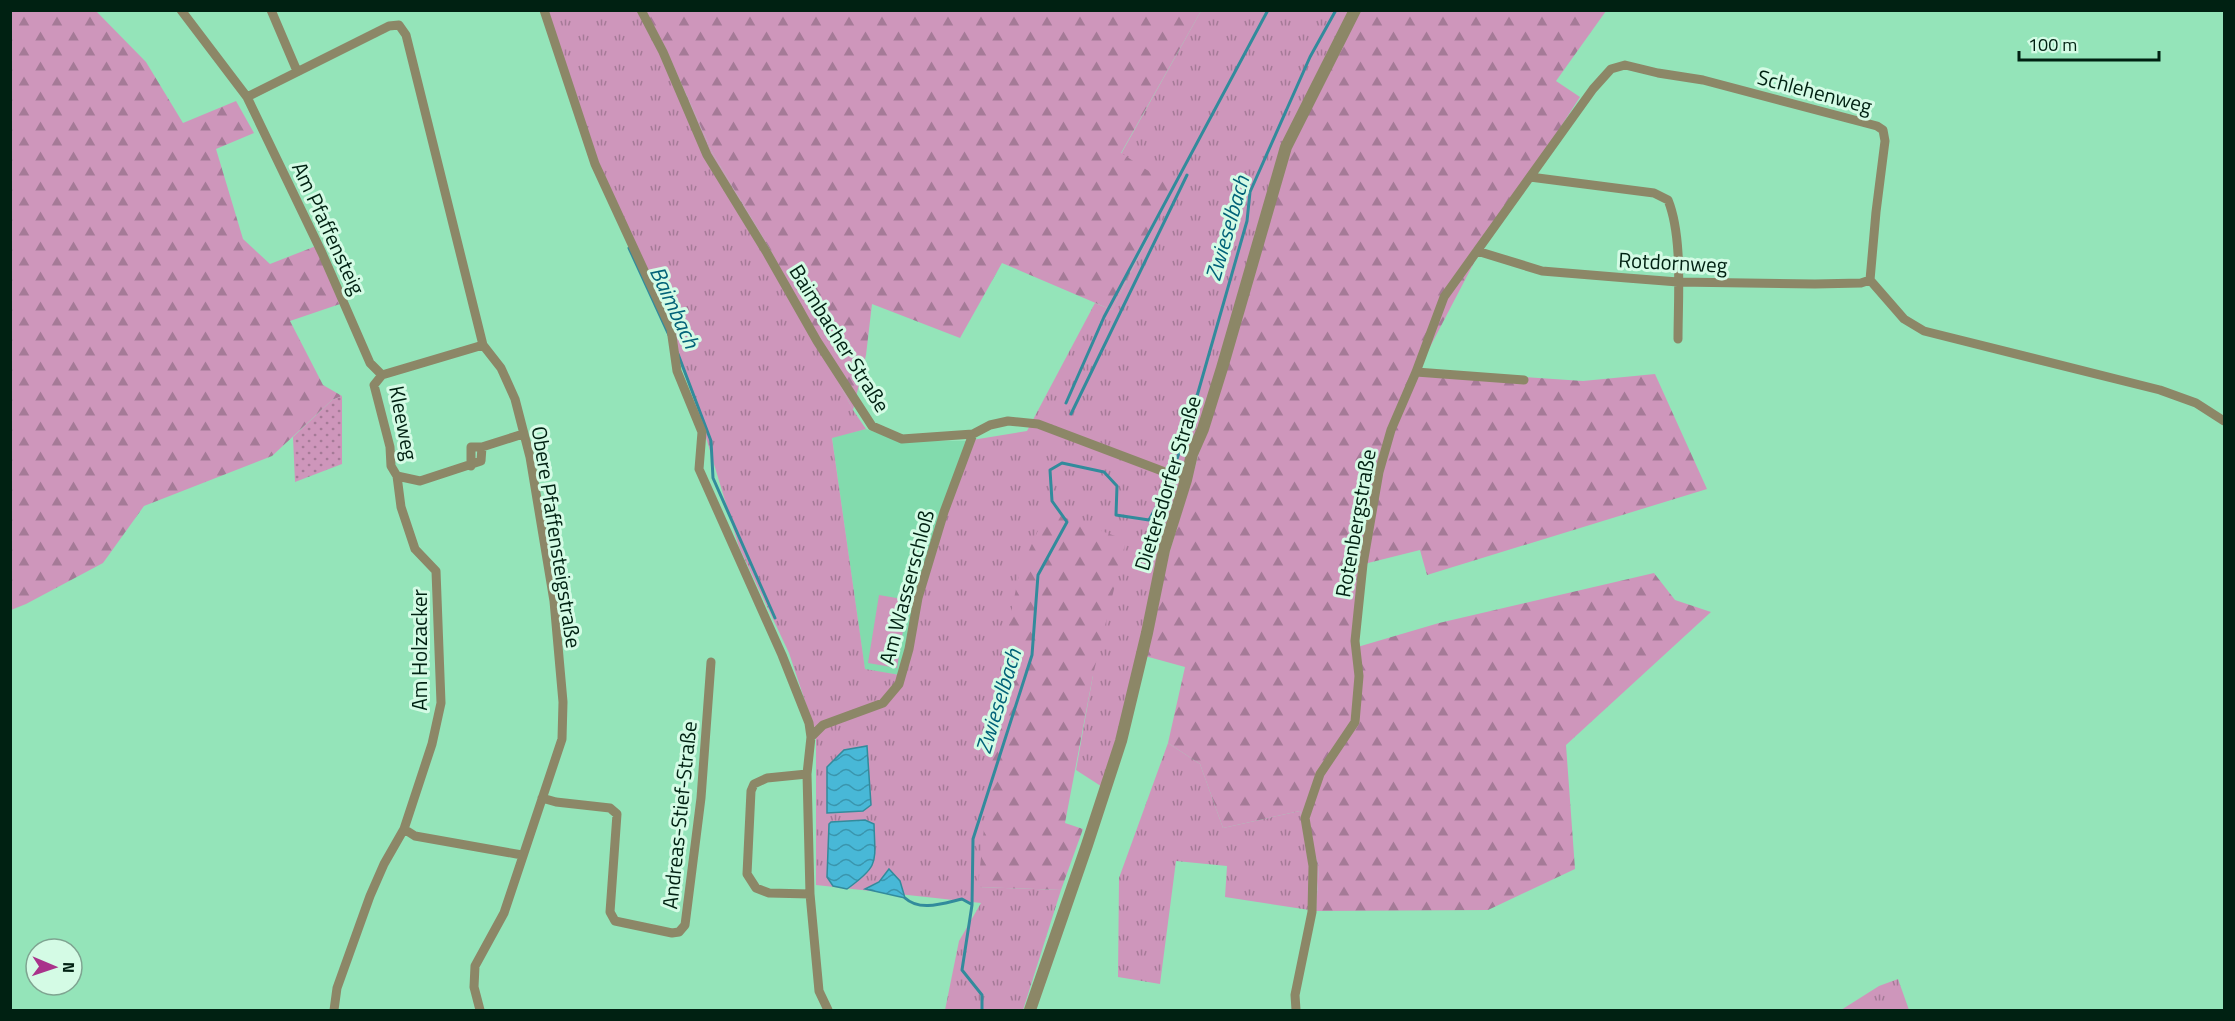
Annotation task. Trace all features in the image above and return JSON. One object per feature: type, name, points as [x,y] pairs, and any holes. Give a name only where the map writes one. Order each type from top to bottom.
[{"type":"street","name":"Am Pfaffensteig","points":[[181,10],[247,97],[318,244],[370,363],[382,375]]},
{"type":"street","points":[[271,10],[297,71]]},
{"type":"street","points":[[544,10],[595,164],[671,329],[677,371],[702,432],[699,469],[782,655],[809,723],[811,737],[807,774],[810,894],[819,991],[828,1011]]},
{"type":"street","name":"Baimbacher Straße","points":[[641,10],[663,52],[707,155],[817,341],[872,426],[902,439],[973,434],[990,425],[1008,421],[1038,424],[1186,480]]},
{"type":"street","name":"Dietersdorfer Straße","points":[[1030,1011],[1121,741],[1164,550],[1192,454],[1203,429],[1222,368],[1286,147],[1355,10]]},
{"type":"street","name":"Obere Pfaffensteigstraße","points":[[247,97],[389,26],[399,25],[406,35],[483,345],[501,368],[514,399],[530,457],[554,600],[563,702],[562,739],[504,913],[475,966],[474,987],[480,1011]]},
{"type":"street","name":"Rotenbergstraße","points":[[1296,1011],[1295,995],[1312,912],[1313,866],[1305,818],[1320,774],[1355,722],[1359,676],[1355,641],[1363,564],[1379,472],[1391,430],[1444,297],[1593,89],[1611,69],[1625,65]]},
{"type":"street","name":"Schlehenweg","points":[[1625,65],[1703,80],[1877,126],[1883,130],[1885,141],[1870,280]]},
{"type":"street","points":[[1530,177],[1653,193],[1668,200],[1674,215],[1678,282],[1678,339]]},
{"type":"street","name":"Rotdornweg","points":[[1477,251],[1542,271],[1678,282],[1815,284],[1861,283],[1870,280]]},
{"type":"street","points":[[1870,280],[1904,319],[1924,331],[2160,390],[2196,403],[2224,421]]},
{"type":"street","points":[[382,375],[483,345]]},
{"type":"street","points":[[1416,372],[1524,380]]},
{"type":"street","name":"Kleeweg","points":[[382,375],[375,385],[390,447],[391,466],[397,476],[420,481],[471,466],[481,461],[482,447],[523,434]]},
{"type":"street","name":"Am Wasserschloß","points":[[811,737],[823,725],[883,703],[899,684],[909,649],[918,598],[944,512],[973,434]]},
{"type":"street","name":"Am Holzacker","points":[[334,1011],[337,988],[370,896],[384,864],[404,829],[432,744],[441,704],[441,655],[436,571],[415,549],[401,507],[397,476]]},
{"type":"street","name":"Andreas-Stief-Straße","points":[[542,798],[556,802],[610,808],[617,814],[610,912],[615,921],[672,933],[679,932],[685,926],[701,798],[711,662]]},
{"type":"street","points":[[807,774],[767,778],[754,784],[751,791],[747,874],[756,888],[769,893],[810,894]]},
{"type":"street","points":[[404,829],[415,836],[522,855]]},
{"type":"shaded area","points":[[866,429],[899,441],[966,441],[901,675],[865,670],[832,437]]},
{"type":"green space","points":[[10,11],[96,11],[146,62],[183,123],[236,101],[254,133],[216,149],[243,239],[270,264],[316,246],[340,304],[290,321],[323,385],[342,396],[332,400],[272,456],[144,506],[103,563],[11,610]]},
{"type":"green space","points":[[543,11],[645,11],[665,47],[713,154],[771,251],[853,410],[866,429],[832,438],[865,669],[900,675],[966,441],[1027,431],[1095,303],[1112,310],[1173,188],[1121,154],[1201,11],[1359,11],[1289,153],[1169,554],[1145,656],[1107,790],[1076,770],[1093,675],[978,887],[1061,890],[1023,1010],[945,1010],[959,941],[981,903],[816,885],[816,734],[789,653],[739,547],[698,411],[655,287],[595,167]]},
{"type":"green space","points":[[645,11],[1201,11],[1121,153],[1173,187],[1112,310],[1002,263],[960,338],[872,304],[866,355],[853,410],[771,251],[713,154],[665,47]]},
{"type":"green space","points":[[1359,11],[1606,11],[1556,81],[1580,97],[1478,255],[1418,370],[1583,381],[1655,374],[1707,489],[1427,575],[1420,550],[1360,565],[1354,648],[1439,623],[1654,573],[1675,600],[1711,612],[1566,745],[1575,869],[1488,910],[1316,911],[1319,866],[1300,811],[1223,828],[1200,764],[1168,743],[1185,667],[1145,656],[1169,554],[1289,153]]},
{"type":"green space","points":[[342,396],[342,464],[295,482],[293,437],[332,400]]},
{"type":"green space","points":[[1047,511],[1126,540],[1093,675],[1065,823],[1083,829],[1061,890],[978,887],[1001,661],[1020,570]]},
{"type":"green space","points":[[879,595],[908,600],[897,668],[868,663]]},
{"type":"green space","points":[[1168,743],[1200,764],[1223,828],[1300,811],[1319,866],[1316,911],[1225,897],[1227,866],[1176,861],[1160,984],[1118,977],[1119,878]]},
{"type":"green space","points":[[1898,979],[1909,1010],[1841,1010],[1879,986]]},
{"type":"water","points":[[867,746],[871,805],[863,811],[827,813],[827,767],[844,750]]},
{"type":"water","points":[[865,820],[874,824],[875,855],[873,862],[865,874],[847,889],[833,886],[827,877],[829,824]]},
{"type":"water","points":[[889,869],[900,881],[905,898],[865,889],[879,882]]},
{"type":"waterway","points":[[1066,403],[1104,317],[1268,10]]},
{"type":"waterway","name":"Zwieselbach","points":[[1175,465],[1247,221],[1250,192],[1310,57],[1336,10]]},
{"type":"waterway","points":[[1071,414],[1187,175]]},
{"type":"waterway","name":"Baimbach","points":[[629,248],[669,335]]},
{"type":"waterway","name":"Baimbach","points":[[678,354],[711,441],[713,478],[775,618]]},
{"type":"waterway","name":"Zwieselbach","points":[[982,1010],[982,995],[962,970],[972,905],[973,839],[1032,655],[1038,575],[1067,522],[1052,501],[1050,470],[1062,463],[1104,472],[1117,486],[1116,515],[1149,520],[1168,486]]},
{"type":"waterway","name":"Baimbach","points":[[905,898],[925,906],[962,899],[971,904]]}]
